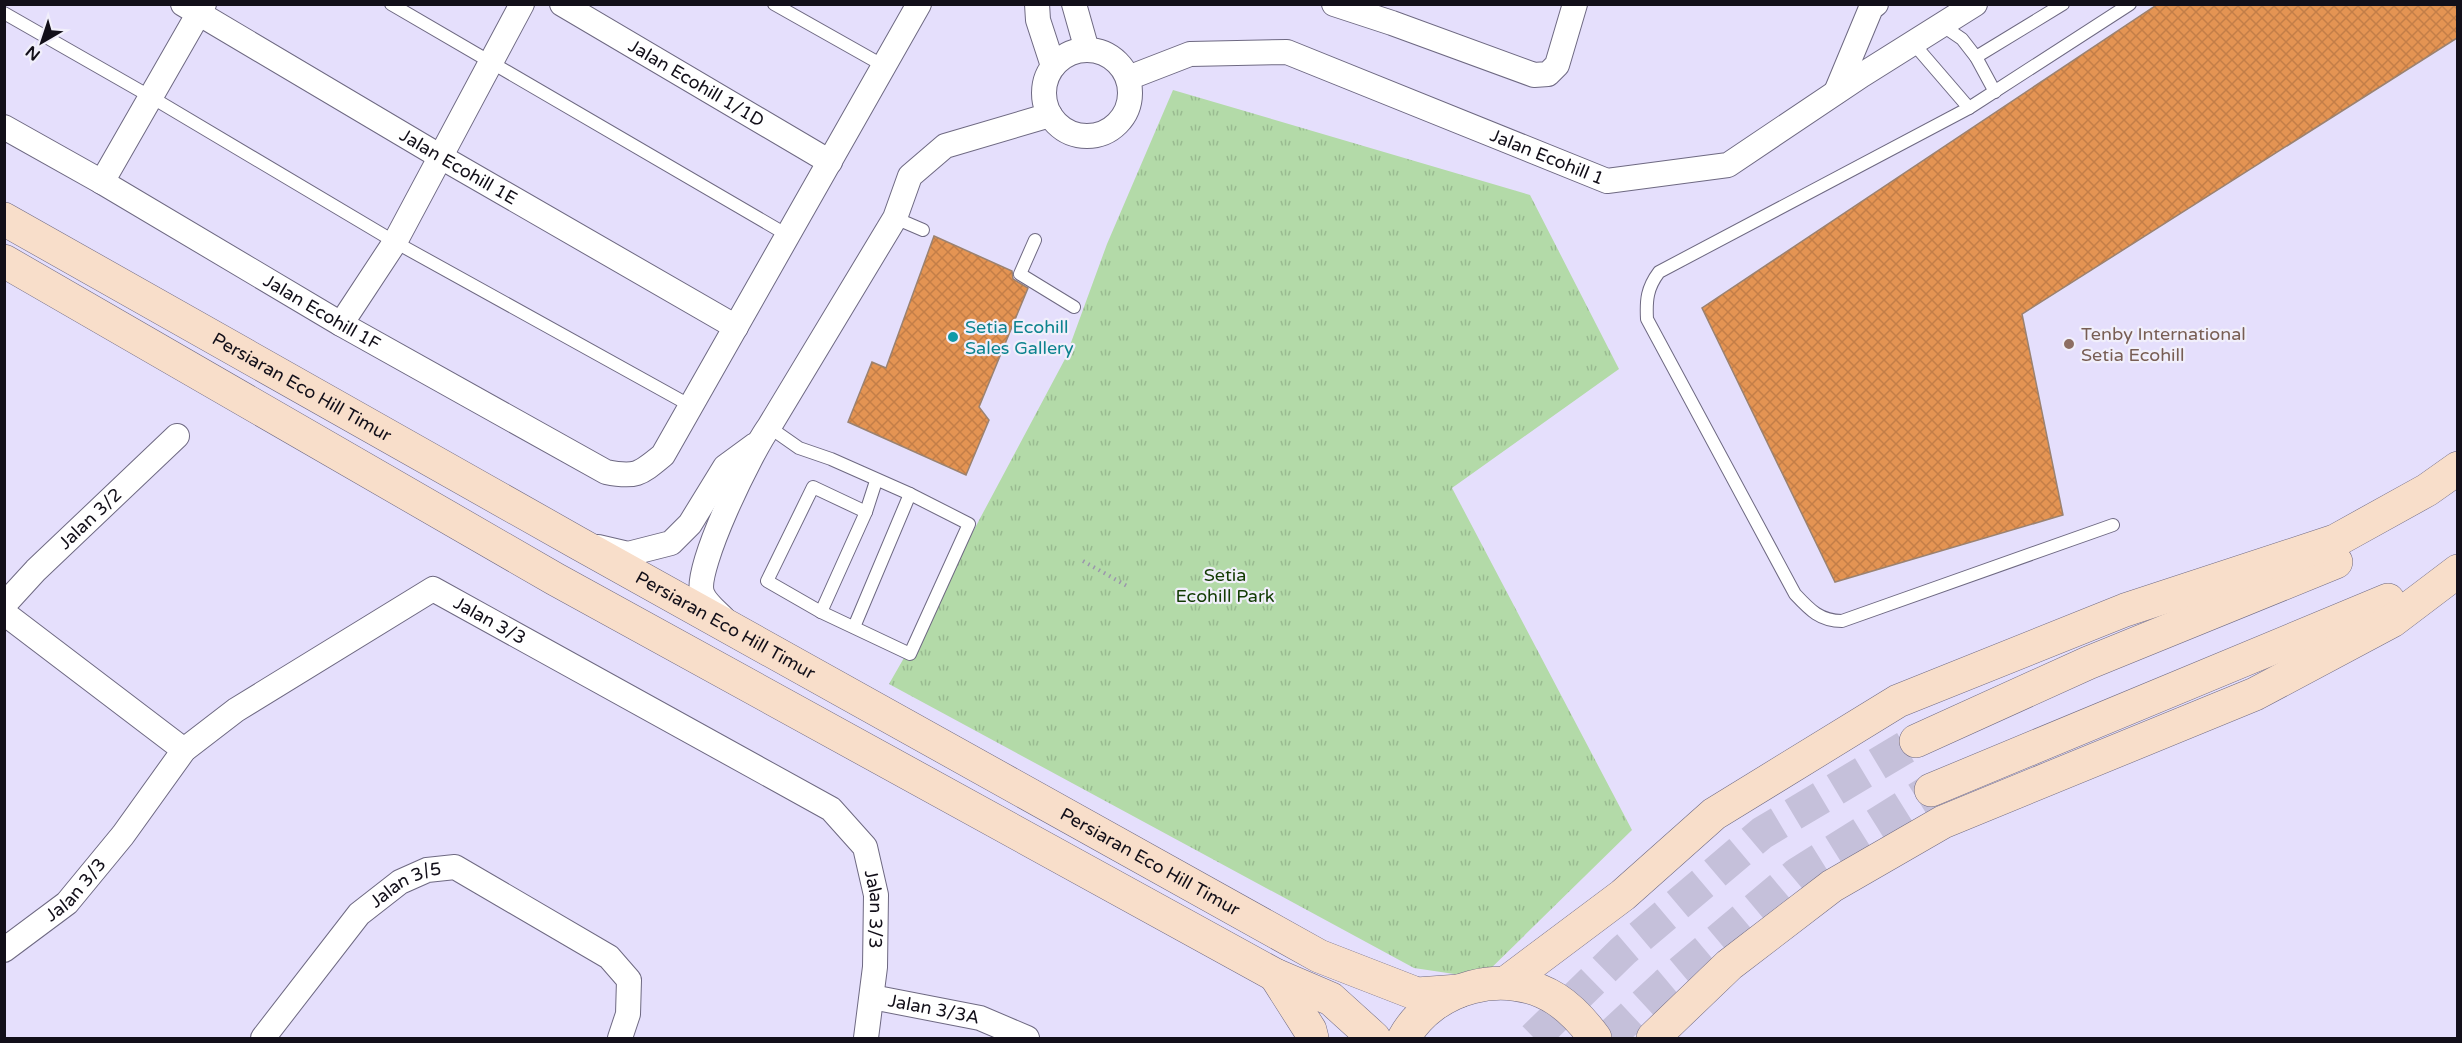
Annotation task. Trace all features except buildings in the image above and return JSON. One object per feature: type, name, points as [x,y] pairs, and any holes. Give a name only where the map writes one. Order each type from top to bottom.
[{"type":"street","points":[[341,324],[395,242],[522,4]]},
{"type":"street","name":"Jalan Ecohill 1/1D","points":[[562,4],[830,162]]},
{"type":"street","points":[[691,406],[919,4]]},
{"type":"street","points":[[1037,4],[1038,20],[1053,66]]},
{"type":"street","points":[[1074,4],[1087,50]]},
{"type":"street","points":[[1334,4],[1533,75],[1548,74],[1557,65],[1575,4]]},
{"type":"street","points":[[1836,92],[1871,8],[1876,4]]},
{"type":"street","name":"Jalan Ecohill 1","points":[[1128,78],[1190,54],[1287,52],[1607,181],[1728,165],[1836,92],[1975,4]]},
{"type":"street","points":[[102,182],[151,97],[195,8]]},
{"type":"street","name":"Jalan Ecohill 1E","points":[[195,8],[441,158],[736,327]]},
{"type":"street","points":[[1087,50],[1100,52],[1112,58],[1128,78],[1130,103],[1125,115],[1117,125],[1094,136],[1081,136],[1068,132],[1050,115],[1044,90],[1053,66],[1074,52],[1087,50]]},
{"type":"street","points":[[738,630],[713,609],[702,592],[703,572],[709,552],[763,435],[895,218],[910,176],[945,147],[1050,115]]},
{"type":"street","name":"Jalan Ecohill 1F","points":[[4,127],[102,182],[341,324],[606,471],[629,477],[646,469],[663,455],[691,406]]},
{"type":"street","name":"Persiaran Eco Hill Timur","points":[[4,219],[576,542],[738,630],[1319,956],[1417,994],[1459,990]]},
{"type":"street","name":"Persiaran Eco Hill Timur","points":[[4,261],[555,579],[1275,975],[1331,999],[1374,1038]]},
{"type":"street","points":[[576,542],[628,554],[671,543],[690,524],[725,467],[763,435]]},
{"type":"street","name":"Jalan 3/2","points":[[4,605],[36,570],[177,436]]},
{"type":"street","points":[[1507,982],[1623,895],[1713,814],[1898,701],[2124,610],[2335,541],[2427,490],[2457,468]]},
{"type":"street","points":[[1916,741],[2088,663],[2354,555],[2440,506],[2457,491]]},
{"type":"street","points":[[1931,790],[2382,604],[2457,556]]},
{"type":"street","points":[[1653,1038],[1729,965],[1823,894],[1933,828],[2255,694],[2392,621],[2457,571]]},
{"type":"street","name":"Jalan 3/3","points":[[4,950],[67,903],[123,836],[184,750],[236,710],[433,589],[831,809],[865,847],[876,896],[872,997],[866,1038]]},
{"type":"street","points":[[4,613],[184,750]]},
{"type":"street","name":"Jalan 3/5","points":[[275,1035],[359,914],[400,882],[427,870],[455,867],[609,957],[629,980],[628,1014],[620,1038]]},
{"type":"street","points":[[1275,975],[1310,1029],[1312,1038]]},
{"type":"street","points":[[1404,1038],[1410,1027],[1432,1005],[1459,990],[1507,982],[1528,987],[1555,999],[1578,1016],[1595,1038]]},
{"type":"street","name":"Jalan 3/3A","points":[[872,997],[980,1018],[1028,1038]]},
{"type":"lane","points":[[391,4],[789,236]]},
{"type":"lane","points":[[774,4],[885,66]]},
{"type":"lane","points":[[1976,57],[2063,4]]},
{"type":"lane","points":[[2113,525],[1842,621],[1831,621],[1814,614],[1795,594],[1647,319],[1646,297],[1651,283],[1659,272],[1969,108],[2130,4]]},
{"type":"lane","points":[[4,14],[151,97],[395,242],[691,406]]},
{"type":"lane","points":[[1943,26],[1962,39],[1976,57],[1995,92]]},
{"type":"lane","points":[[1913,43],[1969,108]]},
{"type":"lane","points":[[895,218],[923,230]]},
{"type":"lane","points":[[1035,240],[1020,274],[1074,307]]},
{"type":"lane","points":[[763,435],[831,459],[910,494],[969,524],[910,654],[821,612],[767,581],[813,487],[866,512]]},
{"type":"lane","points":[[821,612],[866,512],[876,480]]},
{"type":"lane","points":[[854,627],[910,494]]},
{"type":"path","points":[[1083,561],[1126,586]]},
{"type":"green space","name":"Setia Ecohill Park","points":[[1173,90],[1530,195],[1619,369],[1452,488],[1632,830],[1481,978],[1414,968],[889,684],[928,616],[1065,359],[1107,244]]},
{"type":"tunnel","points":[[1534,1038],[1623,951],[1762,833],[1916,741]]},
{"type":"tunnel","points":[[1608,1038],[1666,984],[1797,874],[1931,790]]},
{"type":"place","name":"Setia Ecohill Sales Gallery","points":[[953,337]]},
{"type":"place","name":"Tenby International Setia Ecohill","points":[[2069,344]]}]
